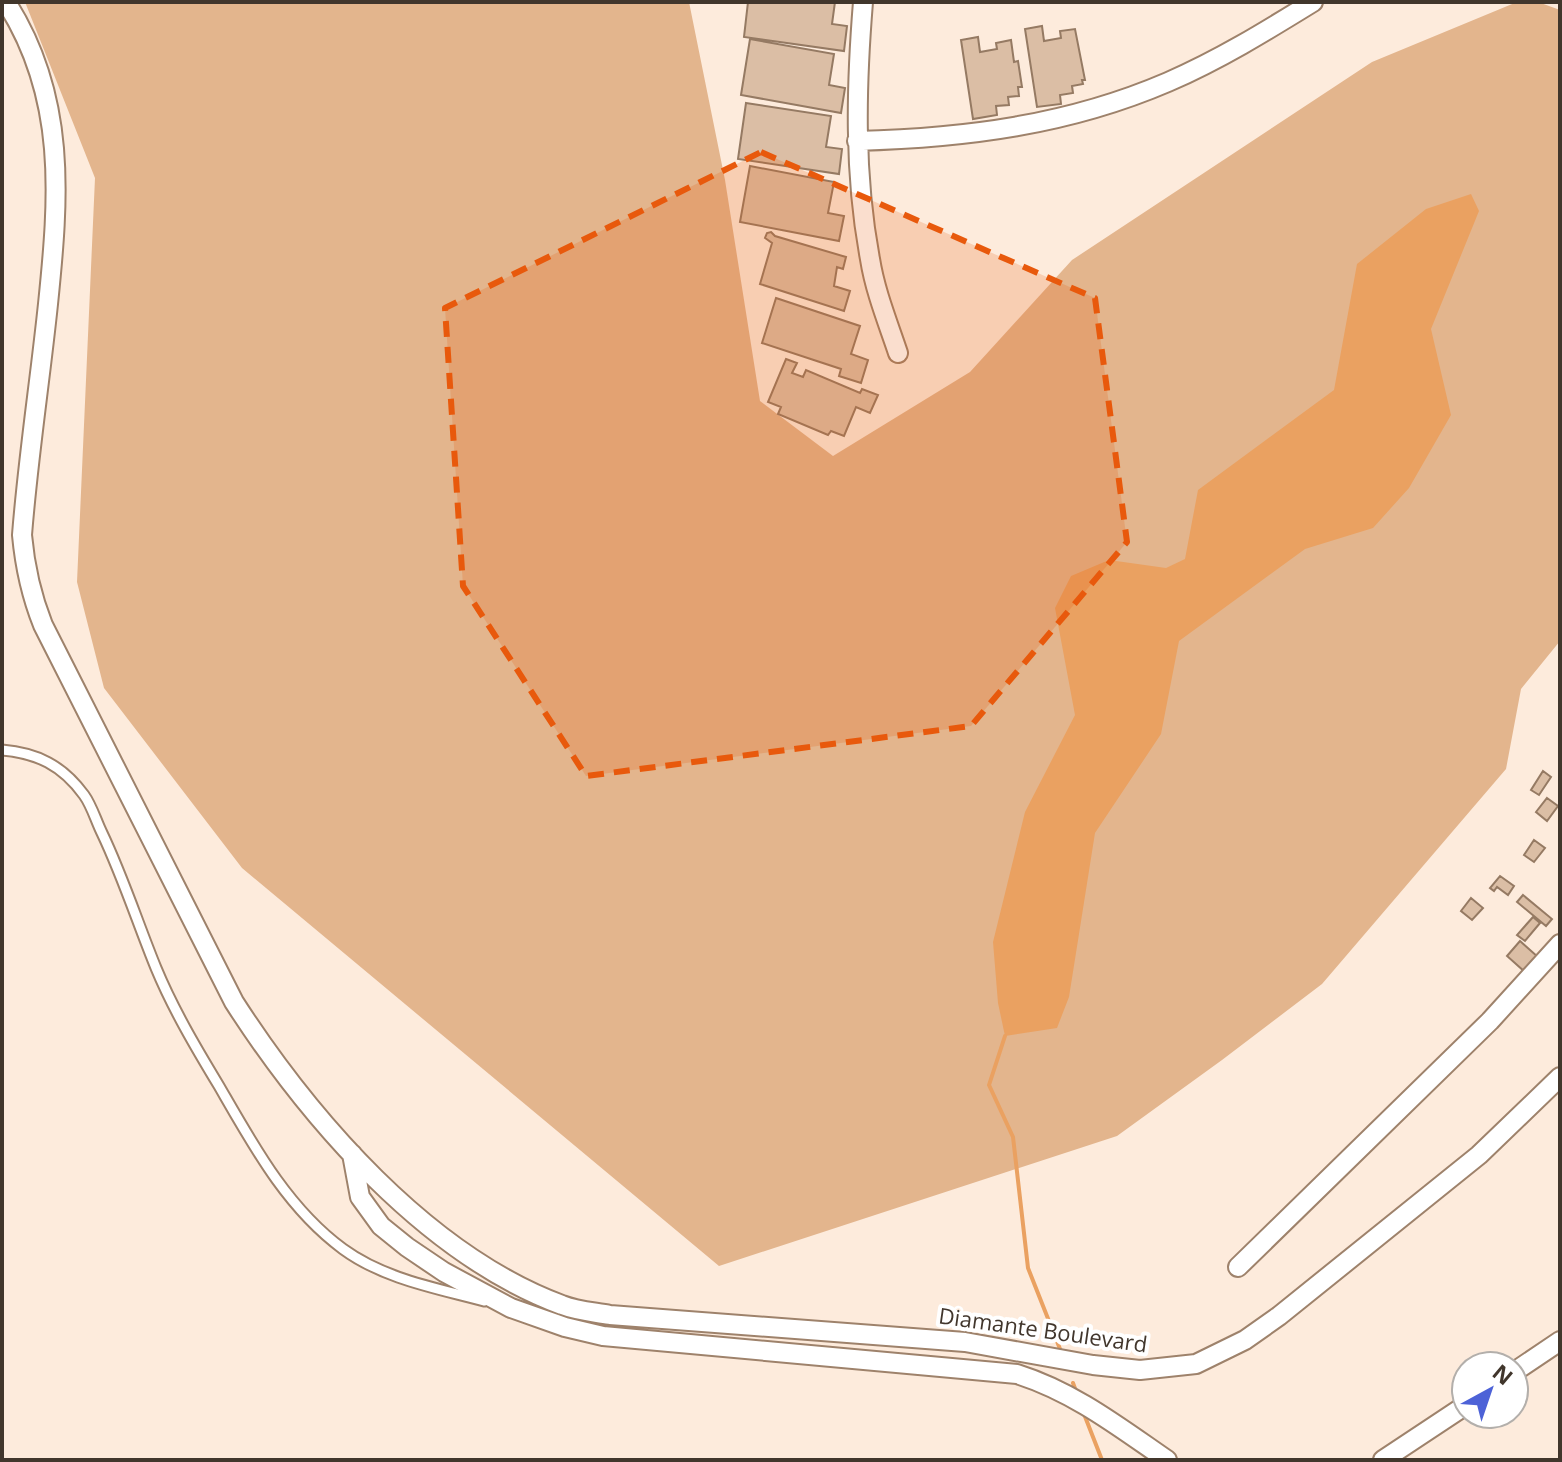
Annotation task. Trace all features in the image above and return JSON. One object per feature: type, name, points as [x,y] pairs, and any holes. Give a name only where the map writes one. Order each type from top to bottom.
[{"type":"street","name":"Diamante Boulevard","points":[[6,2],[19,24],[45,88],[57,171],[53,255],[22,535],[25,571],[32,597],[43,625],[234,1002],[270,1058],[311,1110],[388,1191],[475,1260],[524,1289],[565,1307],[610,1315],[965,1342],[1093,1365],[1140,1370],[1172,1369],[1196,1364],[1245,1340],[1291,1306],[1479,1155],[1560,1077]]},
{"type":"street","points":[[863,2],[857,78],[857,141],[870,261],[898,353]]},
{"type":"street","points":[[857,141],[922,139],[1011,129],[1118,101],[1168,82],[1235,50],[1313,2]]},
{"type":"street","points":[[1238,1267],[1490,1021],[1560,944]]},
{"type":"street","points":[[352,1154],[360,1197],[381,1226],[444,1272],[511,1308],[565,1327],[603,1336],[1017,1374],[1046,1383],[1079,1401],[1167,1460]]},
{"type":"street","points":[[1530,1361],[1560,1341]]},
{"type":"street","points":[[1383,1460],[1450,1416]]},
{"type":"lane","points":[[2,750],[29,753],[58,768],[84,796],[110,850],[172,1003],[239,1121],[272,1175],[292,1200],[327,1236],[368,1266],[403,1279],[511,1308]]},
{"type":"highlighted area","points":[[761,152],[1095,298],[1127,542],[971,726],[586,776],[463,586],[445,308]]},
{"type":"shaded area","points":[[25,2],[689,2],[725,180],[760,401],[833,456],[970,372],[1072,260],[1372,62],[1517,2],[1538,2],[1560,10],[1560,641],[1521,689],[1506,769],[1322,984],[1117,1136],[719,1266],[242,868],[104,688],[77,582],[95,178]]},
{"type":"shaded area","points":[[1471,194],[1479,211],[1431,329],[1451,415],[1409,488],[1373,528],[1305,549],[1179,641],[1161,734],[1095,833],[1069,997],[1057,1028],[1005,1036],[998,1003],[993,942],[1025,812],[1075,715],[1055,608],[1071,576],[1109,560],[1166,568],[1185,559],[1198,490],[1334,390],[1357,264],[1426,209]]},
{"type":"building","points":[[748,2],[835,2],[832,24],[847,26],[844,51],[744,37]]},
{"type":"building","points":[[1042,26],[1044,41],[1061,38],[1060,31],[1075,29],[1085,80],[1082,80],[1083,84],[1072,86],[1073,93],[1060,95],[1061,104],[1037,107],[1025,29]]},
{"type":"building","points":[[978,37],[980,52],[997,49],[996,43],[1011,40],[1022,87],[1018,87],[1019,96],[1008,97],[1009,105],[996,106],[997,115],[973,119],[961,40]]},
{"type":"building","points":[[750,39],[834,54],[829,85],[845,88],[841,113],[741,95]]},
{"type":"building","points":[[746,103],[831,116],[826,147],[842,149],[839,174],[738,159]]},
{"type":"building","points":[[750,166],[834,182],[828,213],[844,216],[839,241],[740,222]]},
{"type":"building","points":[[771,232],[775,236],[846,257],[843,269],[837,267],[834,286],[850,291],[844,311],[760,284],[772,243],[765,238]]},
{"type":"building","points":[[776,298],[860,326],[851,354],[868,360],[861,383],[839,376],[841,369],[762,343]]},
{"type":"building","points":[[786,359],[797,363],[792,373],[803,377],[806,370],[860,393],[862,389],[878,395],[870,413],[856,407],[844,436],[831,431],[828,435],[778,414],[781,407],[768,402]]},
{"type":"building","points":[[1543,771],[1551,777],[1539,795],[1531,790]]},
{"type":"building","points":[[1547,798],[1558,806],[1547,821],[1536,812]]},
{"type":"building","points":[[1534,840],[1545,848],[1534,862],[1524,855]]},
{"type":"building","points":[[1500,876],[1514,886],[1508,895],[1497,887],[1494,891],[1490,888]]},
{"type":"building","points":[[1523,895],[1552,919],[1546,926],[1517,902]]},
{"type":"building","points":[[1471,898],[1483,908],[1472,920],[1461,911]]},
{"type":"building","points":[[1533,917],[1540,923],[1525,941],[1517,935]]},
{"type":"building","points":[[1520,941],[1538,957],[1525,972],[1507,956]]},
{"type":"waterway","points":[[1005,1036],[989,1085],[1013,1137],[1028,1268],[1062,1354]]},
{"type":"waterway","points":[[1073,1383],[1077,1394]]},
{"type":"waterway","points":[[1084,1414],[1102,1460]]}]
